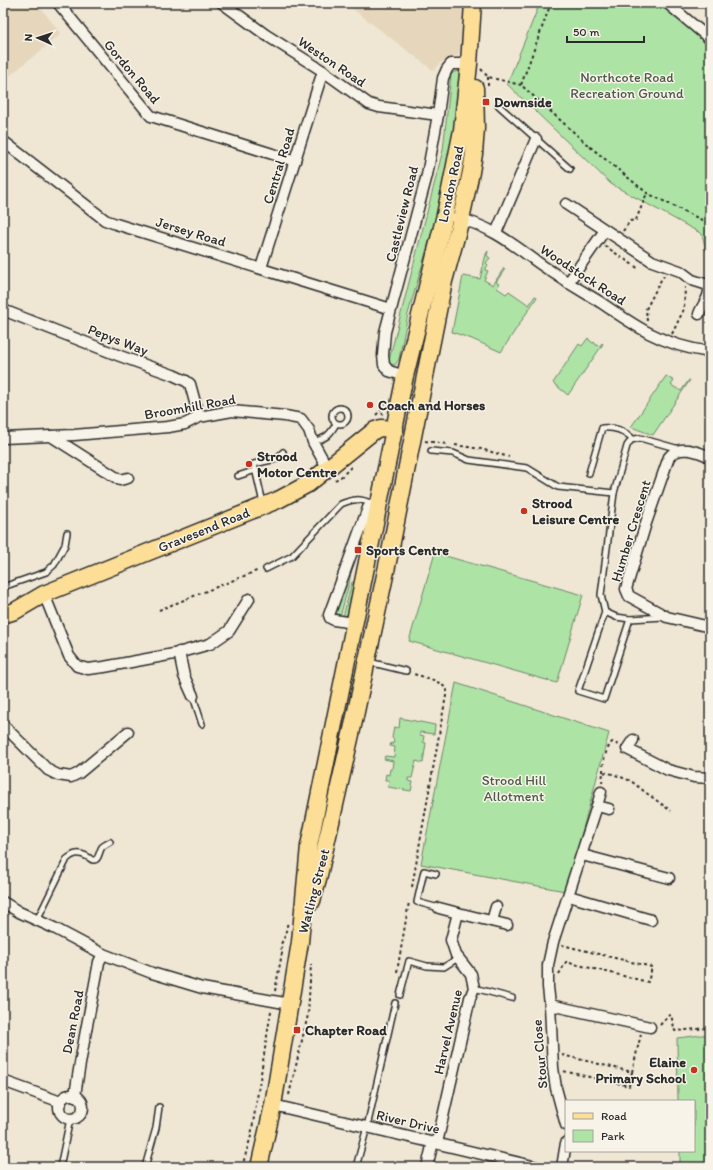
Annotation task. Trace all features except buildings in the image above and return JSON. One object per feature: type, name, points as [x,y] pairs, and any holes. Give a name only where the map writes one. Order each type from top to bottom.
[{"type":"main road","name":"London Road","points":[[415,429],[415,379],[423,302],[445,215],[462,130],[473,3]]},
{"type":"main road","name":"London Road","points":[[395,429],[415,379],[426,325],[444,281],[472,164],[476,128],[473,68],[469,59]]},
{"type":"main road","name":"London Road","points":[[423,302],[440,261],[450,230],[460,219]]},
{"type":"main road","name":"Gravesend Road","points":[[3,615],[16,610],[44,594],[264,506],[308,484],[331,475],[375,430],[381,428],[395,429]]},
{"type":"main road","name":"Watling Street","points":[[300,942],[309,848],[376,505],[395,429]]},
{"type":"main road","name":"Watling Street","points":[[300,942],[318,876],[354,720],[415,429]]},
{"type":"main road","name":"Watling Street","points":[[354,623],[364,625],[366,623],[384,540],[397,518]]},
{"type":"main road","name":"Watling Street","points":[[331,737],[345,715],[355,665],[359,660],[366,661]]},
{"type":"main road","points":[[259,1167],[279,1107],[290,1004],[300,942]]},
{"type":"street","name":"Gordon Road","points":[[58,3],[151,116],[295,161]]},
{"type":"street","name":"Weston Road","points":[[222,3],[266,35],[323,71],[371,105],[438,115]]},
{"type":"street","points":[[667,3],[710,39]]},
{"type":"street","name":"Castleview Road","points":[[415,379],[389,371],[385,368],[383,363],[385,337],[391,309],[427,175],[443,78],[451,64],[469,59]]},
{"type":"street","name":"Central Road","points":[[261,268],[323,71]]},
{"type":"street","points":[[496,233],[536,139]]},
{"type":"street","name":"Jersey Road","points":[[3,141],[105,220],[391,309]]},
{"type":"street","points":[[566,204],[656,263],[680,271],[691,280],[708,285],[709,289],[706,301],[699,314]]},
{"type":"street","name":"Woodstock Road","points":[[445,215],[479,224],[496,233],[568,284],[651,334],[681,345],[710,352]]},
{"type":"street","points":[[568,284],[605,230]]},
{"type":"street","name":"Pepys Way","points":[[3,310],[186,381],[190,384],[199,417]]},
{"type":"street","name":"Broomhill Road","points":[[3,438],[168,427],[185,424],[199,417],[232,411],[285,416],[301,419],[309,430],[313,442],[331,475]]},
{"type":"street","points":[[51,436],[120,480],[128,478]]},
{"type":"street","points":[[680,450],[695,451],[710,457]]},
{"type":"street","name":"Humber Crescent","points":[[680,450],[673,453],[668,459],[646,523],[626,589],[629,596],[666,617],[710,627]]},
{"type":"street","name":"Watling Street","points":[[354,623],[332,619],[329,616],[368,508],[376,505]]},
{"type":"street","points":[[44,594],[66,652],[73,663],[79,667],[88,669],[179,652],[210,644],[229,632],[249,599]]},
{"type":"street","points":[[179,652],[184,676],[193,696]]},
{"type":"street","points":[[3,725],[48,770],[58,775],[71,777],[79,773],[128,732]]},
{"type":"street","points":[[633,740],[627,749],[668,770],[694,777],[710,778]]},
{"type":"street","name":"Stour Close","points":[[565,1120],[556,1088],[553,1068],[548,965],[553,942],[602,792]]},
{"type":"street","points":[[598,806],[609,809]]},
{"type":"street","points":[[582,855],[669,878]]},
{"type":"street","points":[[569,896],[651,920]]},
{"type":"street","points":[[3,902],[19,912],[103,954],[152,973],[202,988],[290,1004]]},
{"type":"street","points":[[492,922],[496,907]]},
{"type":"street","points":[[439,908],[507,925]]},
{"type":"street","name":"Harvel Avenue","points":[[427,1167],[435,1143],[470,998],[474,988],[471,974],[456,955],[451,940],[458,913]]},
{"type":"street","name":"Dean Road","points":[[70,1119],[78,1116],[83,1109],[80,1099],[75,1096],[81,1054],[90,1015],[99,962],[103,954]]},
{"type":"street","name":"Stour Close","points":[[550,1005],[651,1026]]},
{"type":"street","points":[[3,1081],[61,1102]]},
{"type":"street","points":[[70,1119],[64,1116],[61,1112],[61,1102],[66,1097],[71,1095],[75,1096]]},
{"type":"street","name":"River Drive","points":[[279,1107],[537,1167]]},
{"type":"street","points":[[562,1167],[565,1149]]},
{"type":"lane","points":[[498,105],[570,169]]},
{"type":"lane","points":[[313,442],[322,439],[331,433],[336,424]]},
{"type":"lane","points":[[589,473],[602,428],[618,429],[628,434],[633,439]]},
{"type":"lane","points":[[630,619],[604,699],[578,691],[605,612],[601,595],[614,492],[626,448],[633,439],[640,438],[680,450]]},
{"type":"lane","points":[[431,451],[453,453],[468,460],[527,468],[558,487],[614,492]]},
{"type":"lane","points":[[264,506],[254,464],[276,459],[283,452]]},
{"type":"lane","points":[[238,476],[256,470]]},
{"type":"lane","points":[[266,569],[292,556],[341,504],[349,500],[354,500],[364,501],[376,505]]},
{"type":"lane","points":[[3,587],[46,572],[54,565],[65,545],[68,533]]},
{"type":"lane","points":[[605,612],[616,617],[630,619],[666,617]]},
{"type":"lane","points":[[366,661],[406,671]]},
{"type":"lane","points":[[193,696],[202,724]]},
{"type":"lane","points":[[37,920],[67,860],[79,853],[96,860],[101,848],[110,842]]},
{"type":"lane","points":[[436,874],[424,871],[417,902],[439,908]]},
{"type":"lane","points":[[400,995],[409,961],[426,966],[444,967],[458,958]]},
{"type":"lane","points":[[474,988],[512,998]]},
{"type":"lane","points":[[356,1167],[367,1127],[395,1003]]},
{"type":"lane","points":[[144,1167],[156,1128],[159,1107]]},
{"type":"lane","points":[[60,1167],[70,1119]]},
{"type":"path","points":[[521,85],[551,3]]},
{"type":"path","points":[[469,59],[488,77],[521,85],[589,146],[647,193],[709,224],[706,238],[710,258]]},
{"type":"path","points":[[639,269],[602,244],[609,242],[615,243],[630,221],[636,220],[647,193]]},
{"type":"path","points":[[647,325],[646,309],[661,280],[666,275]]},
{"type":"path","points":[[671,337],[684,309],[685,284]]},
{"type":"path","points":[[423,447],[424,441],[481,449],[511,458],[527,468]]},
{"type":"path","points":[[331,475],[342,476],[355,464]]},
{"type":"path","points":[[159,610],[262,569],[266,569]]},
{"type":"path","points":[[406,671],[444,685],[447,690],[411,892]]},
{"type":"path","points":[[602,792],[605,754],[608,748],[612,742],[627,749]]},
{"type":"path","points":[[603,772],[631,781],[671,811]]},
{"type":"path","points":[[396,978],[410,900]]},
{"type":"path","points":[[242,1167],[251,1136],[282,953],[281,944],[285,936],[289,915]]},
{"type":"path","points":[[548,987],[556,978],[566,962],[648,982],[652,968],[553,942]]},
{"type":"path","points":[[279,1107],[308,1015],[311,960]]},
{"type":"path","points":[[563,1071],[629,1086],[632,1074],[651,1026],[671,1015],[675,1031],[710,1028]]},
{"type":"path","points":[[562,1055],[632,1072],[632,1074]]},
{"type":"shaded area","points":[[3,3],[37,3],[61,34],[3,81]]},
{"type":"shaded area","points":[[345,3],[467,3],[459,55],[440,63],[434,71]]},
{"type":"green space","name":"Northcote Road Recreation Ground","points":[[540,3],[664,3],[710,39],[710,249],[706,251],[702,234],[611,184],[507,84]]},
{"type":"green space","points":[[460,71],[455,136],[435,221],[408,314],[399,359],[395,365],[388,364],[443,150],[451,75],[454,72]]},
{"type":"green space","points":[[488,251],[487,256],[490,258],[486,263],[488,265],[485,270],[488,271],[484,280],[493,285],[504,268],[505,269],[496,282],[499,284],[497,288],[506,294],[509,291],[529,305],[535,296],[537,297],[501,352],[452,332],[463,276],[480,279]]},
{"type":"green space","points":[[588,338],[596,345],[600,346],[602,343],[603,344],[568,395],[553,383],[579,344],[582,346]]},
{"type":"green space","points":[[666,376],[674,381],[671,385],[681,391],[690,380],[653,435],[631,427]]},
{"type":"green space","points":[[435,553],[583,595],[557,683],[409,641]]},
{"type":"green space","points":[[352,566],[349,584],[340,617],[335,613]]},
{"type":"green space","points":[[352,582],[354,583],[353,600],[348,614],[343,617]]},
{"type":"green space","name":"Strood Hill Allotment","points":[[456,683],[609,733],[565,891],[421,864]]},
{"type":"green space","points":[[400,718],[435,725],[434,734],[420,732],[420,735],[424,736],[423,742],[426,743],[423,763],[416,761],[412,778],[408,778],[408,781],[413,782],[411,791],[388,787],[389,780],[385,780],[386,774],[389,775],[390,769],[392,769],[393,761],[384,759],[385,756],[394,757],[395,747],[390,746],[391,743],[393,744],[394,740],[392,738],[394,727],[399,728]]},
{"type":"green space","name":"Elaine Primary School","points":[[710,1034],[710,1167],[680,1167],[680,1152],[695,1152],[695,1100],[678,1100],[677,1038]]},
{"type":"place","name":"Downside","points":[[486,102]]},
{"type":"place","name":"Coach and Horses","points":[[370,405]]},
{"type":"place","name":"Strood Motor Centre","points":[[249,464]]},
{"type":"place","name":"Strood Leisure Centre","points":[[524,511]]},
{"type":"place","name":"Sports Centre","points":[[358,550]]},
{"type":"place","name":"Chapter Road","points":[[297,1030]]},
{"type":"place","name":"Elaine Primary School","points":[[694,1070]]}]
